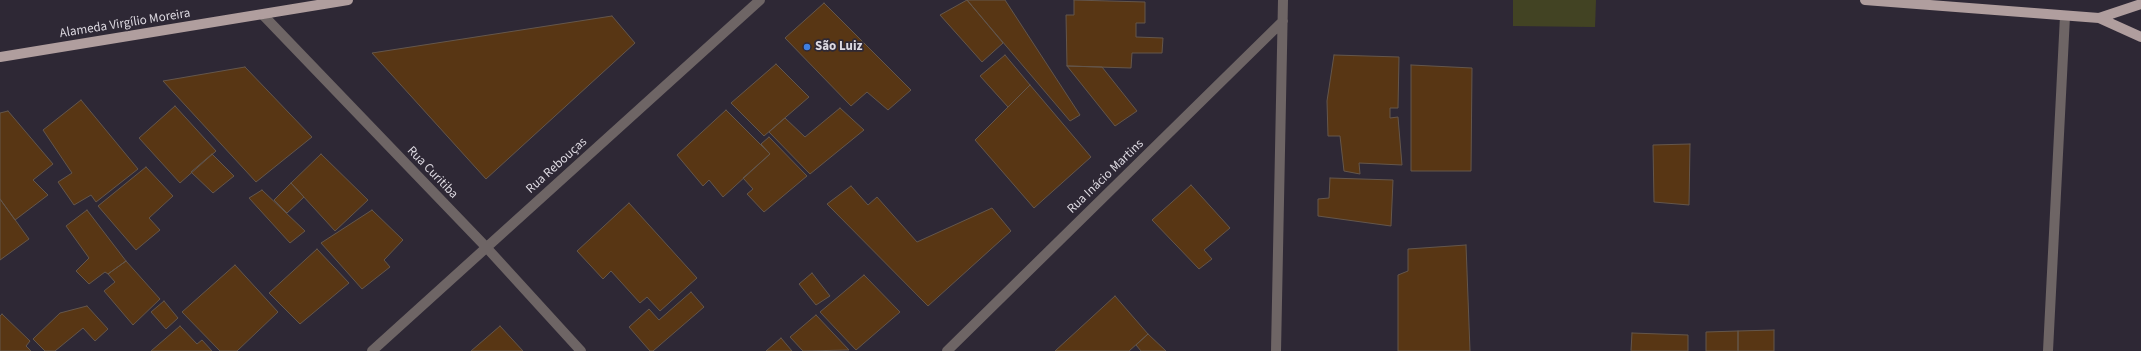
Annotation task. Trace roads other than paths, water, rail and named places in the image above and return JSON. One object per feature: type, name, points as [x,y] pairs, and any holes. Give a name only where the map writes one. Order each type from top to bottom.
[{"type":"main road","name":"Alameda Virgílio Moreira","points":[[0,57],[348,0]]},
{"type":"main road","points":[[1865,0],[2099,18],[2141,37]]},
{"type":"main road","points":[[2099,18],[2141,4]]},
{"type":"street","name":"Rua Rebouças","points":[[372,351],[760,0]]},
{"type":"street","points":[[1276,351],[1283,0]]},
{"type":"street","name":"Rua Curitiba","points":[[263,15],[486,247],[581,351]]},
{"type":"street","points":[[2048,351],[2065,16]]},
{"type":"street","name":"Rua Inácio Martins","points":[[947,351],[1283,21]]},
{"type":"place","name":"São Luiz","points":[[807,47]]}]
